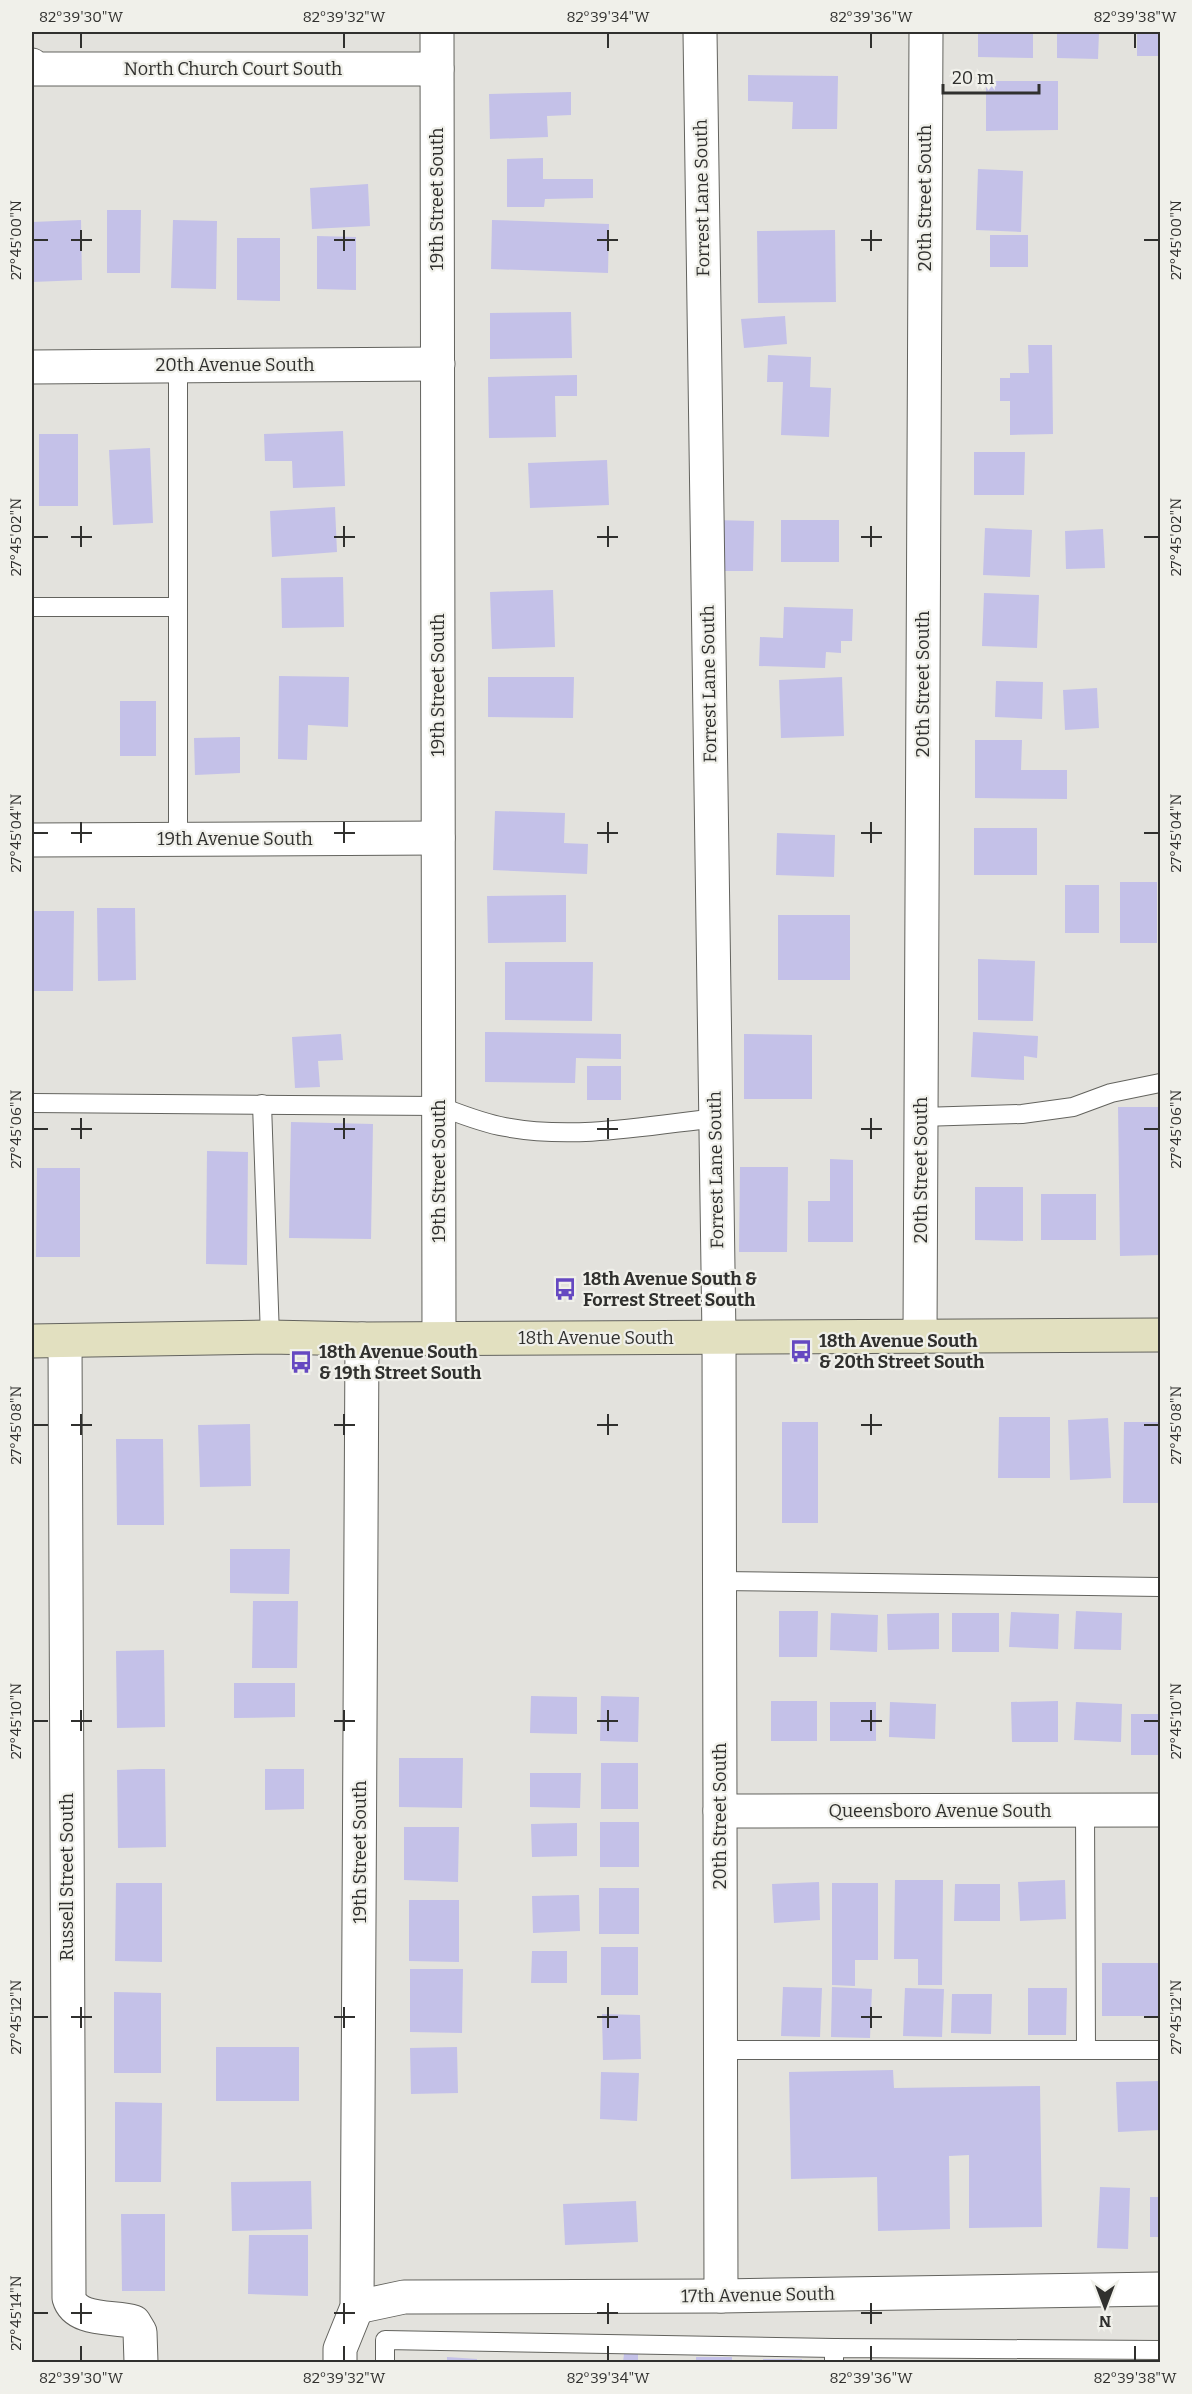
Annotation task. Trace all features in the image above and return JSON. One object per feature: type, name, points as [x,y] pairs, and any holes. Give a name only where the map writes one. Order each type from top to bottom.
[{"type":"street","name":"19th Street South","points":[[437,32],[439,1338]]},
{"type":"street","name":"Forrest Lane South","points":[[700,32],[719,1337]]},
{"type":"street","name":"20th Street South","points":[[920,1336],[926,32]]},
{"type":"street","name":"North Church Court South","points":[[32,65],[34,69],[437,69]]},
{"type":"street","name":"20th Avenue South","points":[[32,367],[438,364]]},
{"type":"street","name":"19th Avenue South","points":[[32,840],[438,838]]},
{"type":"street","name":"18th Avenue South","points":[[32,1341],[270,1337],[362,1339],[1161,1335]]},
{"type":"street","name":"20th Street South","points":[[719,1337],[721,2296]]},
{"type":"street","name":"19th Street South","points":[[340,2362],[340,2349],[357,2307],[362,1339]]},
{"type":"street","name":"Russell Street South","points":[[65,1341],[69,2298],[71,2306],[78,2312],[134,2322],[140,2332],[141,2362]]},
{"type":"street","name":"Queensboro Avenue South","points":[[720,1811],[1161,1810]]},
{"type":"street","name":"17th Avenue South","points":[[357,2307],[404,2297],[721,2296],[1161,2289]]},
{"type":"lane","points":[[178,366],[178,839]]},
{"type":"lane","points":[[32,607],[178,607]]},
{"type":"lane","points":[[921,1117],[1022,1114],[1073,1107],[1111,1093],[1161,1083]]},
{"type":"lane","points":[[32,1103],[439,1106],[503,1127],[540,1132],[605,1132],[716,1118]]},
{"type":"lane","points":[[262,1104],[270,1337]]},
{"type":"lane","points":[[720,1581],[1161,1587]]},
{"type":"lane","points":[[1085,1810],[1086,2050]]},
{"type":"lane","points":[[721,2050],[1161,2050]]},
{"type":"lane","points":[[385,2362],[385,2340],[834,2355],[1161,2350]]},
{"type":"building","points":[[978,32],[1033,32],[1033,58],[978,57]]},
{"type":"building","points":[[1057,32],[1099,32],[1098,59],[1057,58]]},
{"type":"building","points":[[1137,32],[1160,32],[1160,56],[1137,56]]},
{"type":"building","points":[[748,75],[838,76],[837,129],[792,129],[793,102],[748,101]]},
{"type":"building","points":[[986,81],[1058,81],[1058,130],[986,131]]},
{"type":"building","points":[[571,92],[571,115],[547,116],[548,137],[490,139],[489,94]]},
{"type":"building","points":[[543,158],[543,179],[593,179],[593,198],[545,199],[544,207],[507,207],[507,159]]},
{"type":"building","points":[[978,169],[1023,171],[1021,232],[976,230]]},
{"type":"building","points":[[368,184],[370,226],[312,229],[310,188]]},
{"type":"building","points":[[107,210],[141,210],[140,273],[107,273]]},
{"type":"building","points":[[81,220],[82,280],[32,282],[32,222]]},
{"type":"building","points":[[173,220],[217,221],[216,289],[171,288]]},
{"type":"building","points":[[492,220],[609,224],[608,273],[491,269]]},
{"type":"building","points":[[835,230],[836,302],[758,303],[757,231]]},
{"type":"building","points":[[990,235],[1028,235],[1028,267],[990,267]]},
{"type":"building","points":[[317,236],[356,237],[356,290],[317,289]]},
{"type":"building","points":[[237,238],[280,238],[280,301],[237,300]]},
{"type":"building","points":[[571,312],[572,358],[490,359],[490,313]]},
{"type":"building","points":[[785,316],[787,344],[744,348],[741,319]]},
{"type":"building","points":[[1028,345],[1052,345],[1053,434],[1010,435],[1010,401],[1000,401],[1000,378],[1010,378],[1010,373],[1029,373]]},
{"type":"building","points":[[768,355],[811,357],[810,387],[831,388],[829,437],[781,435],[783,382],[767,382]]},
{"type":"building","points":[[577,375],[577,396],[555,396],[556,437],[489,438],[488,377]]},
{"type":"building","points":[[343,431],[345,486],[293,488],[292,461],[265,461],[264,434]]},
{"type":"building","points":[[39,434],[78,434],[78,506],[39,506]]},
{"type":"building","points":[[150,448],[153,523],[113,525],[109,450]]},
{"type":"building","points":[[974,452],[1025,452],[1024,495],[974,495]]},
{"type":"building","points":[[607,460],[609,505],[530,508],[528,463]]},
{"type":"building","points":[[335,507],[337,552],[272,557],[270,511]]},
{"type":"building","points":[[715,520],[754,521],[753,571],[715,571]]},
{"type":"building","points":[[781,520],[839,520],[839,562],[781,562]]},
{"type":"building","points":[[985,528],[1032,530],[1030,577],[983,575]]},
{"type":"building","points":[[1103,529],[1105,568],[1066,569],[1065,531]]},
{"type":"building","points":[[343,577],[344,627],[282,628],[281,578]]},
{"type":"building","points":[[553,590],[555,647],[492,649],[490,592]]},
{"type":"building","points":[[984,593],[1039,595],[1037,648],[982,646]]},
{"type":"building","points":[[784,607],[853,609],[852,641],[841,641],[841,653],[826,652],[825,668],[759,666],[760,637],[783,638]]},
{"type":"building","points":[[279,676],[349,677],[348,727],[308,725],[307,760],[278,759]]},
{"type":"building","points":[[488,677],[574,677],[573,718],[488,717]]},
{"type":"building","points":[[842,677],[844,736],[781,738],[779,680]]},
{"type":"building","points":[[996,681],[1043,682],[1042,719],[995,717]]},
{"type":"building","points":[[1097,688],[1099,728],[1065,730],[1063,690]]},
{"type":"building","points":[[120,701],[156,701],[156,756],[120,756]]},
{"type":"building","points":[[240,737],[240,773],[195,775],[194,738]]},
{"type":"building","points":[[975,740],[1022,740],[1021,770],[1067,770],[1067,799],[975,798]]},
{"type":"building","points":[[495,811],[565,813],[564,843],[588,844],[587,874],[493,870]]},
{"type":"building","points":[[974,828],[1037,828],[1037,875],[974,875]]},
{"type":"building","points":[[777,833],[835,835],[834,877],[776,875]]},
{"type":"building","points":[[1120,882],[1157,882],[1157,943],[1120,943]]},
{"type":"building","points":[[1065,885],[1099,885],[1099,933],[1065,933]]},
{"type":"building","points":[[566,895],[566,942],[488,943],[487,896]]},
{"type":"building","points":[[97,908],[135,908],[136,980],[98,981]]},
{"type":"building","points":[[32,911],[74,911],[73,991],[32,991]]},
{"type":"building","points":[[778,915],[850,915],[850,980],[778,980]]},
{"type":"building","points":[[978,959],[1035,961],[1033,1021],[978,1020]]},
{"type":"building","points":[[505,962],[593,962],[592,1021],[505,1020]]},
{"type":"building","points":[[485,1032],[621,1034],[621,1059],[576,1058],[575,1083],[485,1082]]},
{"type":"building","points":[[973,1032],[1038,1036],[1037,1058],[1024,1056],[1024,1080],[971,1077]]},
{"type":"building","points":[[341,1034],[343,1060],[318,1061],[320,1087],[295,1088],[292,1037]]},
{"type":"building","points":[[744,1034],[812,1035],[812,1099],[744,1099]]},
{"type":"building","points":[[587,1066],[621,1066],[621,1100],[587,1100]]},
{"type":"building","points":[[1118,1107],[1160,1107],[1160,1255],[1120,1256]]},
{"type":"building","points":[[291,1122],[373,1124],[371,1239],[289,1238]]},
{"type":"building","points":[[207,1151],[248,1152],[247,1265],[206,1264]]},
{"type":"building","points":[[830,1159],[853,1160],[853,1242],[808,1242],[808,1201],[830,1201]]},
{"type":"building","points":[[740,1167],[788,1167],[787,1252],[739,1252]]},
{"type":"building","points":[[37,1168],[80,1168],[80,1257],[36,1257]]},
{"type":"building","points":[[975,1187],[1023,1187],[1023,1241],[975,1240]]},
{"type":"building","points":[[1041,1194],[1096,1194],[1096,1240],[1041,1240]]},
{"type":"building","points":[[999,1417],[1050,1417],[1050,1478],[998,1478]]},
{"type":"building","points":[[1108,1418],[1111,1478],[1070,1480],[1068,1420]]},
{"type":"building","points":[[782,1422],[818,1422],[818,1523],[782,1523]]},
{"type":"building","points":[[1124,1422],[1160,1422],[1160,1503],[1123,1503]]},
{"type":"building","points":[[250,1424],[251,1486],[200,1487],[198,1425]]},
{"type":"building","points":[[116,1439],[163,1439],[164,1525],[117,1525]]},
{"type":"building","points":[[230,1549],[290,1549],[289,1594],[230,1593]]},
{"type":"building","points":[[253,1601],[298,1601],[297,1668],[252,1668]]},
{"type":"building","points":[[779,1611],[818,1611],[817,1657],[779,1657]]},
{"type":"building","points":[[1076,1611],[1122,1613],[1121,1650],[1074,1649]]},
{"type":"building","points":[[1011,1612],[1059,1614],[1058,1649],[1009,1647]]},
{"type":"building","points":[[831,1613],[878,1615],[877,1652],[830,1650]]},
{"type":"building","points":[[939,1613],[939,1649],[888,1650],[887,1614]]},
{"type":"building","points":[[952,1613],[999,1613],[999,1652],[952,1652]]},
{"type":"building","points":[[164,1650],[165,1727],[117,1728],[116,1651]]},
{"type":"building","points":[[234,1683],[295,1683],[295,1717],[234,1718]]},
{"type":"building","points":[[531,1696],[577,1697],[577,1734],[530,1733]]},
{"type":"building","points":[[601,1696],[639,1697],[638,1742],[600,1741]]},
{"type":"building","points":[[771,1701],[817,1701],[817,1741],[771,1741]]},
{"type":"building","points":[[1058,1701],[1058,1742],[1012,1742],[1011,1702]]},
{"type":"building","points":[[830,1702],[876,1702],[876,1741],[830,1741]]},
{"type":"building","points":[[890,1702],[936,1704],[935,1739],[889,1737]]},
{"type":"building","points":[[1076,1702],[1122,1704],[1121,1742],[1074,1740]]},
{"type":"building","points":[[1131,1714],[1160,1714],[1160,1755],[1131,1755]]},
{"type":"building","points":[[399,1758],[463,1758],[462,1808],[399,1807]]},
{"type":"building","points":[[601,1763],[638,1763],[638,1809],[601,1809]]},
{"type":"building","points":[[165,1769],[166,1847],[118,1848],[117,1770]]},
{"type":"building","points":[[265,1769],[304,1769],[304,1809],[265,1810]]},
{"type":"building","points":[[530,1773],[581,1773],[580,1808],[530,1807]]},
{"type":"building","points":[[600,1822],[639,1822],[639,1867],[600,1867]]},
{"type":"building","points":[[577,1823],[577,1856],[532,1857],[531,1824]]},
{"type":"building","points":[[404,1827],[459,1827],[458,1882],[404,1880]]},
{"type":"building","points":[[895,1880],[943,1880],[942,1985],[918,1985],[918,1959],[894,1959]]},
{"type":"building","points":[[1065,1880],[1066,1919],[1020,1921],[1018,1882]]},
{"type":"building","points":[[819,1882],[820,1920],[774,1923],[772,1884]]},
{"type":"building","points":[[116,1883],[162,1883],[162,1962],[115,1961]]},
{"type":"building","points":[[832,1883],[878,1883],[878,1960],[855,1960],[855,1986],[832,1985]]},
{"type":"building","points":[[955,1884],[1000,1884],[1000,1921],[954,1921]]},
{"type":"building","points":[[599,1888],[639,1888],[639,1934],[599,1934]]},
{"type":"building","points":[[579,1895],[580,1931],[533,1933],[532,1896]]},
{"type":"building","points":[[409,1900],[459,1900],[459,1962],[409,1961]]},
{"type":"building","points":[[601,1947],[638,1947],[638,1995],[601,1995]]},
{"type":"building","points":[[532,1951],[567,1951],[567,1983],[531,1983]]},
{"type":"building","points":[[1102,1963],[1160,1963],[1160,2016],[1102,2016]]},
{"type":"building","points":[[410,1969],[463,1969],[462,2033],[410,2032]]},
{"type":"building","points":[[783,1987],[822,1988],[820,2037],[781,2036]]},
{"type":"building","points":[[832,1987],[872,1989],[870,2038],[831,2037]]},
{"type":"building","points":[[905,1988],[944,1989],[942,2037],[903,2036]]},
{"type":"building","points":[[1028,1988],[1067,1988],[1066,2035],[1028,2035]]},
{"type":"building","points":[[114,1992],[161,1993],[161,2073],[114,2073]]},
{"type":"building","points":[[952,1994],[992,1994],[991,2034],[951,2033]]},
{"type":"building","points":[[602,2014],[640,2015],[641,2059],[603,2060]]},
{"type":"building","points":[[216,2047],[299,2047],[299,2101],[216,2101]]},
{"type":"building","points":[[457,2047],[458,2093],[411,2094],[410,2048]]},
{"type":"building","points":[[893,2070],[894,2088],[1040,2086],[1042,2227],[969,2228],[969,2155],[949,2156],[950,2229],[878,2231],[877,2177],[791,2179],[789,2072]]},
{"type":"building","points":[[601,2072],[639,2073],[637,2121],[600,2119]]},
{"type":"building","points":[[1160,2081],[1160,2130],[1118,2132],[1116,2082]]},
{"type":"building","points":[[115,2102],[162,2103],[161,2182],[115,2182]]},
{"type":"building","points":[[311,2181],[312,2229],[232,2231],[231,2182]]},
{"type":"building","points":[[1100,2187],[1130,2188],[1128,2249],[1097,2248]]},
{"type":"building","points":[[1150,2197],[1160,2197],[1160,2237],[1150,2237]]},
{"type":"building","points":[[636,2201],[638,2242],[565,2245],[563,2204]]},
{"type":"building","points":[[121,2214],[165,2214],[165,2291],[122,2291]]},
{"type":"building","points":[[249,2235],[308,2235],[308,2296],[248,2294]]},
{"type":"building","points":[[624,2354],[638,2354],[638,2362],[623,2362]]},
{"type":"building","points":[[447,2357],[477,2359],[477,2362],[447,2362]]},
{"type":"building","points":[[696,2357],[732,2357],[732,2362],[696,2362]]},
{"type":"building","points":[[763,2359],[802,2359],[802,2362],[763,2362]]},
{"type":"place","name":"18th Avenue South & Forrest Street South","points":[[565,1289]]},
{"type":"place","name":"18th Avenue South & 20th Street South","points":[[801,1351]]},
{"type":"place","name":"18th Avenue South & 19th Street South","points":[[301,1362]]}]
